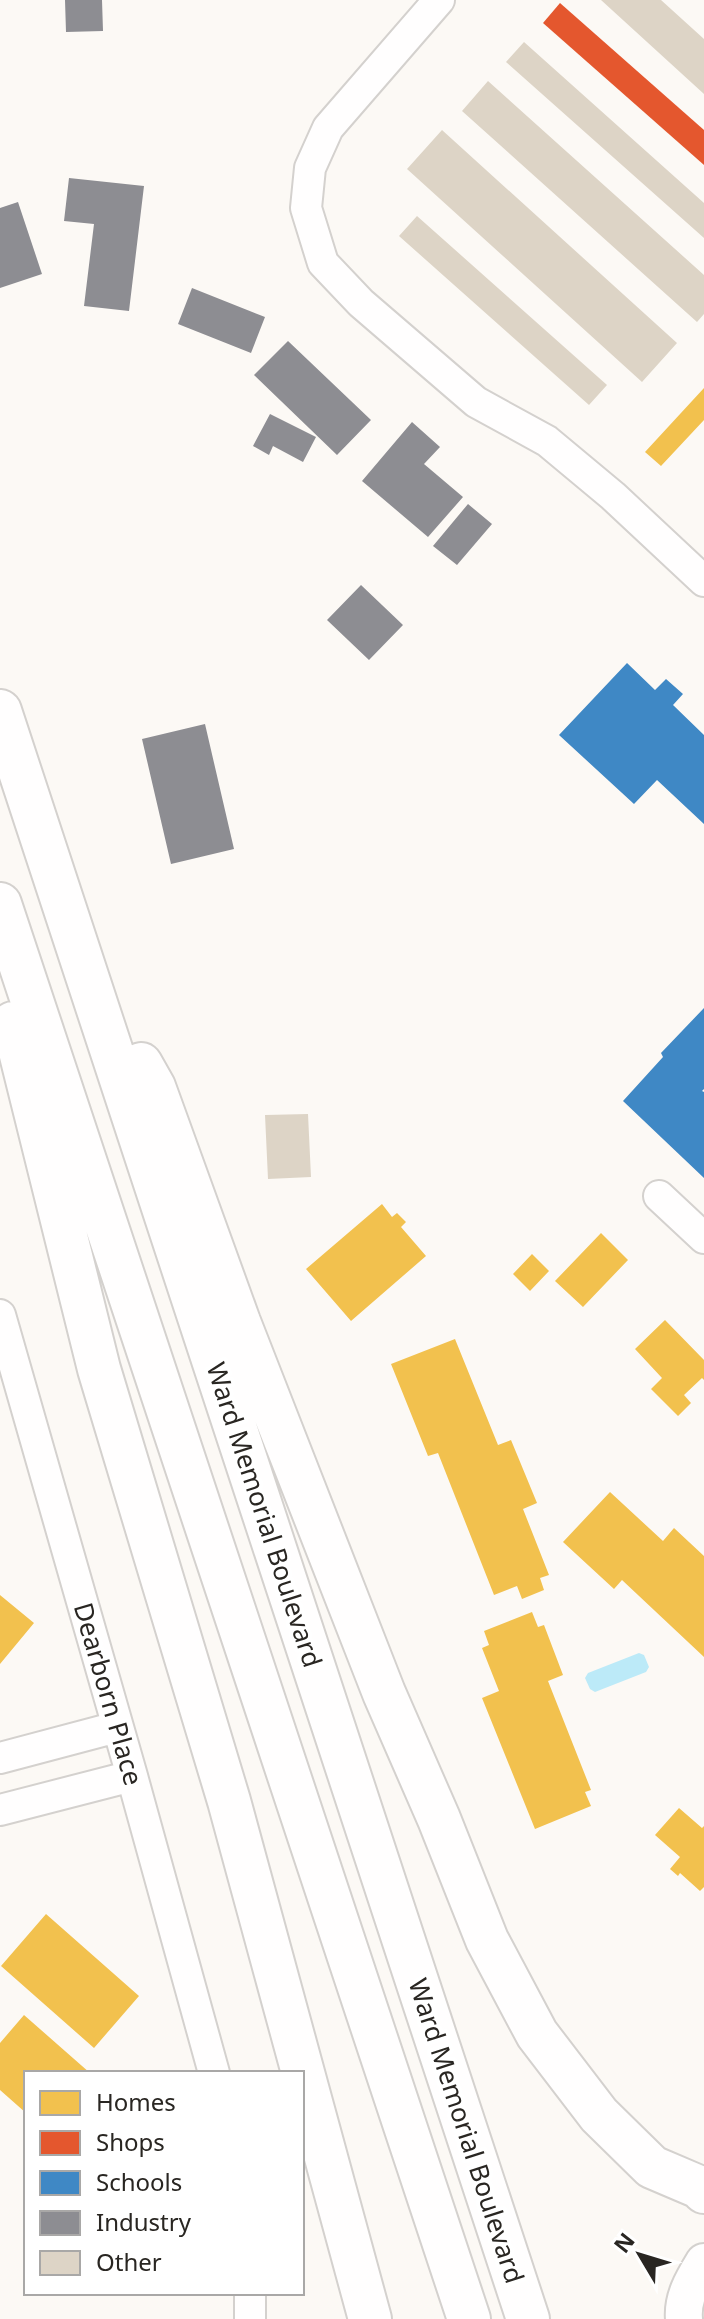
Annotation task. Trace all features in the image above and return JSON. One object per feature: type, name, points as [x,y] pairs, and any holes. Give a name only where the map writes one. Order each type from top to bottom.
[{"type":"highway","name":"Ward Memorial Boulevard","points":[[0,711],[528,2319]]},
{"type":"highway","points":[[0,904],[469,2319]]},
{"type":"highway","points":[[0,943],[11,1014],[99,1369],[229,1801],[302,2071]]},
{"type":"highway","points":[[81,958],[154,1087],[239,1322],[314,1515],[487,1940],[537,2034],[599,2115],[652,2167],[704,2192]]},
{"type":"highway","points":[[304,2077],[370,2319]]},
{"type":"main road","points":[[683,2317],[690,2283],[704,2262]]},
{"type":"street","points":[[439,0],[328,128],[310,168],[306,208],[323,263],[361,303],[464,392],[476,402],[547,441],[613,496],[704,581]]},
{"type":"street","points":[[659,1196],[704,1238]]},
{"type":"street","name":"Dearborn Place","points":[[0,1315],[213,2071]]},
{"type":"street","points":[[0,1758],[117,1727]]},
{"type":"street","points":[[0,1810],[132,1776]]},
{"type":"street","points":[[250,2295],[250,2319]]},
{"type":"water","points":[[639,1653],[644,1655],[649,1667],[646,1672],[595,1692],[590,1689],[585,1678],[588,1673]]},
{"type":"building: Homes","points":[[704,388],[704,420],[661,466],[645,452]]},
{"type":"building: Homes","points":[[382,1204],[392,1217],[397,1213],[406,1222],[401,1227],[426,1256],[351,1321],[306,1269]]},
{"type":"building: Homes","points":[[601,1233],[628,1260],[583,1307],[555,1281]]},
{"type":"building: Homes","points":[[532,1254],[549,1271],[530,1291],[513,1274]]},
{"type":"building: Homes","points":[[665,1320],[704,1360],[704,1380],[702,1378],[684,1395],[691,1403],[678,1416],[651,1389],[662,1378],[635,1349]]},
{"type":"building: Homes","points":[[455,1339],[498,1445],[511,1440],[537,1503],[523,1509],[549,1575],[540,1578],[544,1590],[522,1599],[517,1586],[494,1595],[438,1453],[428,1456],[391,1364]]},
{"type":"building: Homes","points":[[610,1492],[663,1541],[674,1528],[704,1556],[704,1657],[622,1580],[614,1589],[563,1542]]},
{"type":"building: Homes","points":[[0,1595],[34,1623],[0,1664]]},
{"type":"building: Homes","points":[[532,1612],[538,1627],[544,1625],[563,1675],[548,1681],[591,1790],[585,1792],[591,1806],[535,1829],[482,1698],[499,1691],[482,1648],[489,1645],[484,1631]]},
{"type":"building: Homes","points":[[679,1808],[702,1828],[704,1826],[704,1887],[700,1891],[680,1873],[678,1876],[670,1869],[680,1857],[655,1835]]},
{"type":"building: Homes","points":[[46,1914],[139,1996],[94,2048],[1,1966]]},
{"type":"building: Homes","points":[[24,2015],[88,2071],[24,2071],[24,2111],[0,2090],[0,2043]]},
{"type":"building: Shops","points":[[560,3],[704,130],[704,165],[543,23]]},
{"type":"building: Schools","points":[[627,663],[655,690],[666,679],[683,694],[673,705],[704,735],[704,824],[657,780],[634,804],[559,735]]},
{"type":"building: Schools","points":[[704,1008],[704,1178],[623,1101],[663,1057],[661,1053]]},
{"type":"building: Industry","points":[[65,0],[102,0],[103,31],[66,32]]},
{"type":"building: Industry","points":[[69,178],[144,186],[129,311],[84,306],[94,224],[64,221]]},
{"type":"building: Industry","points":[[18,202],[42,274],[0,288],[0,208]]},
{"type":"building: Industry","points":[[192,288],[265,317],[251,353],[178,324]]},
{"type":"building: Industry","points":[[288,341],[371,420],[337,455],[254,375]]},
{"type":"building: Industry","points":[[270,414],[316,437],[303,462],[273,446],[269,455],[253,446]]},
{"type":"building: Industry","points":[[412,422],[440,447],[424,464],[463,497],[428,537],[362,481]]},
{"type":"building: Industry","points":[[468,504],[492,524],[457,565],[433,546]]},
{"type":"building: Industry","points":[[361,585],[403,625],[369,660],[327,620]]},
{"type":"building: Industry","points":[[205,724],[234,849],[171,864],[142,739]]},
{"type":"building: Other","points":[[601,0],[661,0],[704,39],[704,94]]},
{"type":"building: Other","points":[[524,42],[704,203],[704,238],[506,62]]},
{"type":"building: Other","points":[[488,81],[704,275],[704,314],[697,322],[462,111]]},
{"type":"building: Other","points":[[442,130],[677,343],[642,382],[407,169]]},
{"type":"building: Other","points":[[417,216],[607,385],[589,405],[399,236]]},
{"type":"building: Other","points":[[308,1114],[311,1177],[268,1179],[265,1115]]}]
